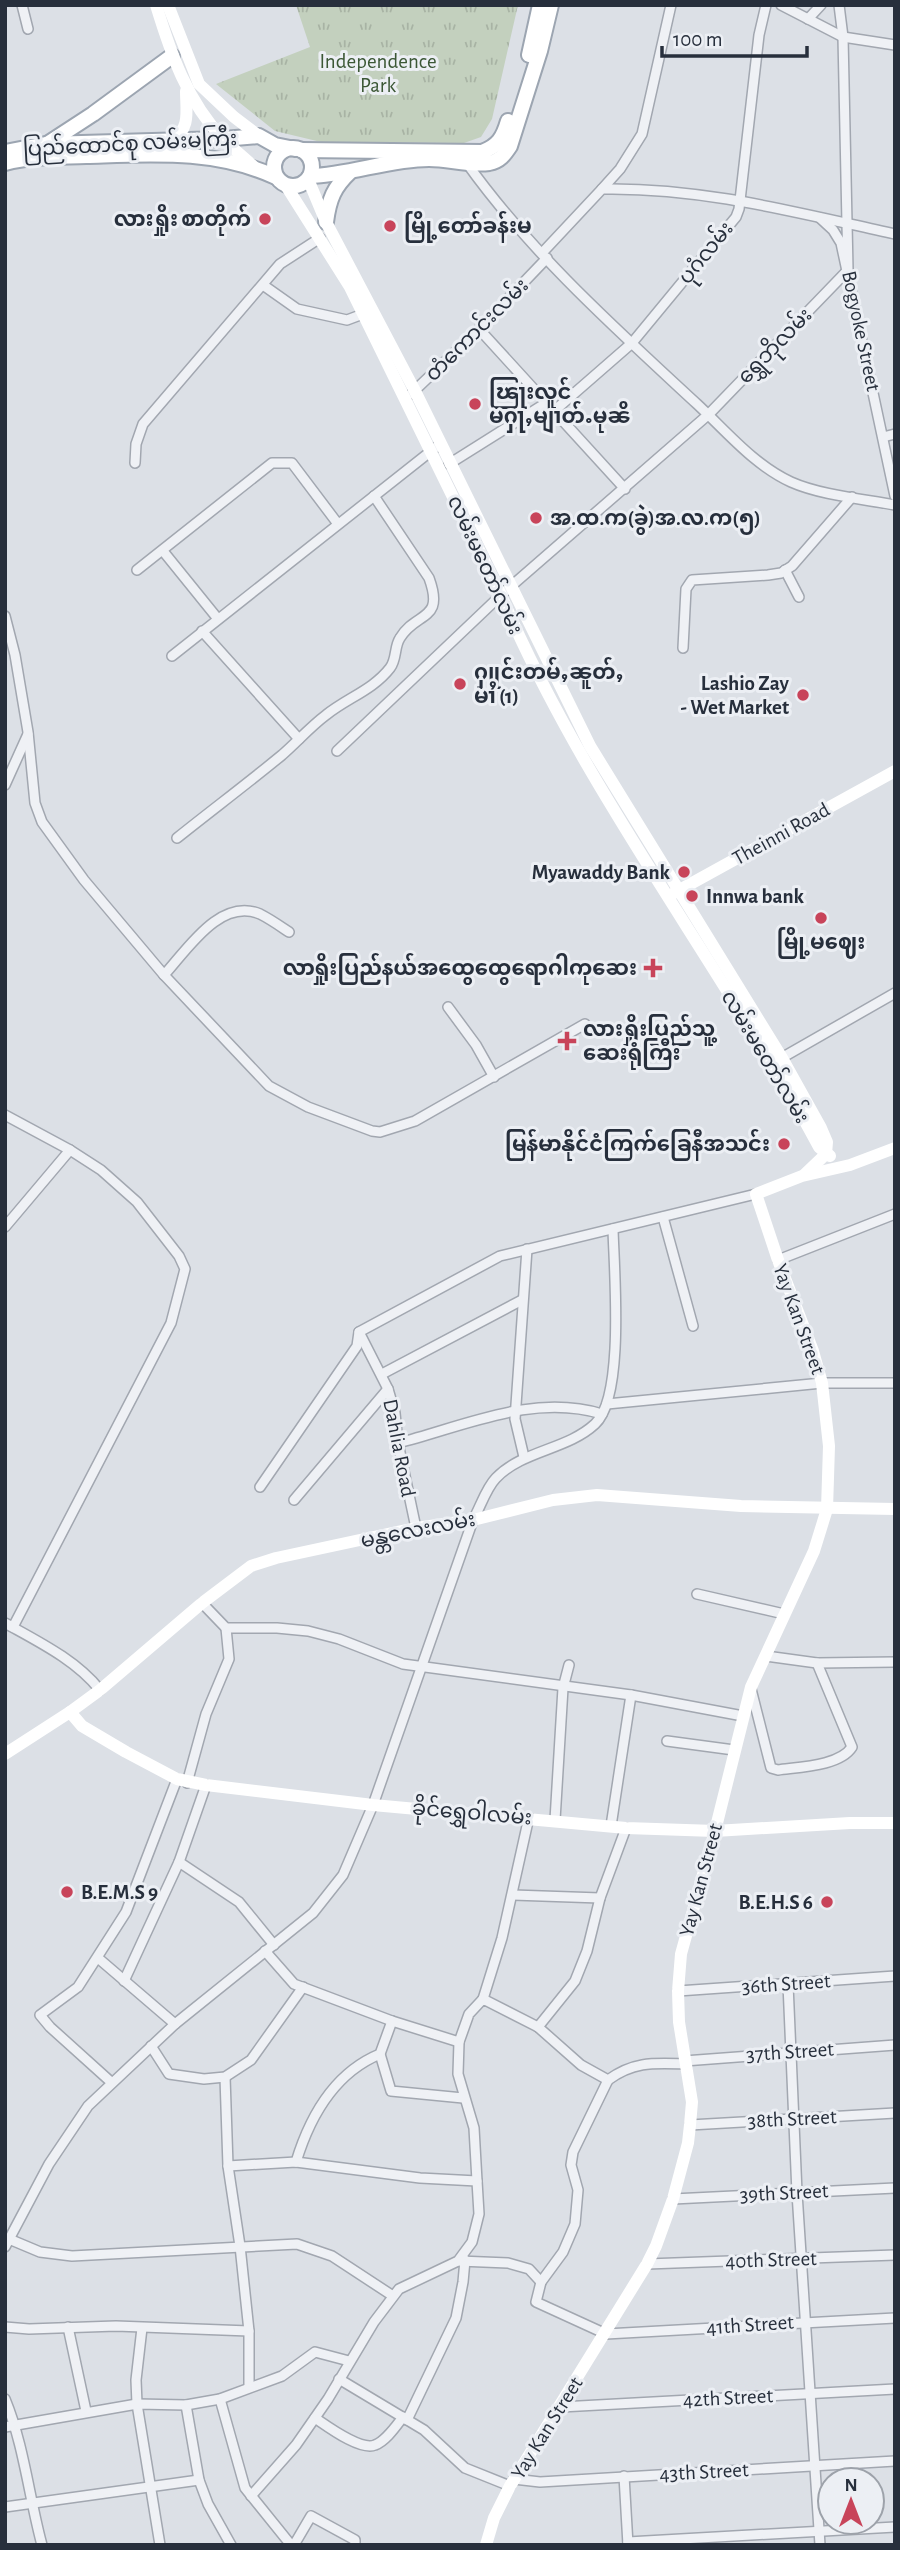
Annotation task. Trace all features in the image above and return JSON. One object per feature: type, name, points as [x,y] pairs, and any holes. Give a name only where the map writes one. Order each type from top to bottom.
[{"type":"main road","points":[[156,5],[172,56],[197,107],[223,139],[255,168]]},
{"type":"main road","points":[[168,5],[199,84],[259,136]]},
{"type":"main road","points":[[309,178],[310,160],[298,149],[285,150],[276,159],[274,164],[281,180],[298,185],[309,178],[464,156],[496,147],[504,134],[531,48],[540,5]]},
{"type":"main road","points":[[464,156],[489,163],[502,158],[510,146],[540,51],[551,5]]},
{"type":"main road","points":[[46,144],[93,114],[172,56]]},
{"type":"main road","points":[[172,139],[181,135],[185,128],[186,87]]},
{"type":"main road","name":"ပြည်ထောင်စု လမ်းမကြီး","points":[[5,152],[46,144],[259,136],[275,145],[298,149],[464,156]]},
{"type":"main road","name":"ပြည်ထောင်စု လမ်းမကြီး","points":[[5,163],[41,158],[160,154],[225,159],[255,168],[281,180]]},
{"type":"main road","points":[[326,222],[329,199],[336,185],[351,171]]},
{"type":"main road","name":"လမ်းမတော်လမ်း","points":[[309,178],[326,222],[435,448],[520,640],[547,676],[590,746],[609,789],[668,897],[821,1128],[827,1142],[827,1154]]},
{"type":"main road","name":"လမ်းမတော်လမ်း","points":[[281,180],[350,287],[410,396]]},
{"type":"main road","name":"လမ်းမတော်လမ်း","points":[[435,448],[449,464],[512,586],[547,676]]},
{"type":"main road","name":"Theinni Road","points":[[668,897],[895,771]]},
{"type":"main road","name":"လမ်းမတော်လမ်း","points":[[609,789],[680,890],[776,1060]]},
{"type":"main road","points":[[756,1194],[802,1176],[850,1165],[895,1148]]},
{"type":"main road","points":[[802,1176],[827,1154],[850,1165]]},
{"type":"main road","name":"Yay Kan Street","points":[[489,2543],[494,2518],[512,2483],[647,2264],[673,2199],[690,2125],[692,2102],[678,1991],[681,1954],[751,1687],[814,1550],[827,1509],[829,1446],[822,1383],[756,1194]]},
{"type":"main road","name":"မန္တလေးလမ်း","points":[[5,1754],[100,1690],[251,1566],[415,1528],[473,1520],[553,1500],[597,1495],[741,1506],[895,1509]]},
{"type":"main road","name":"ခိုင်ရွှေဝါလမ်း","points":[[71,1712],[82,1726],[182,1781],[206,1785],[373,1805],[529,1817],[626,1828],[715,1831],[895,1823]]},
{"type":"street","points":[[22,5],[28,29]]},
{"type":"street","name":"တံကောင်းလမ်း","points":[[410,396],[479,329],[620,169],[642,134],[671,5]]},
{"type":"street","name":"ပုဂံလမ်း","points":[[554,411],[632,344],[736,217],[759,35],[766,5]]},
{"type":"street","points":[[781,5],[843,37],[895,45]]},
{"type":"street","points":[[808,19],[821,5]]},
{"type":"street","points":[[839,5],[843,37],[848,270]]},
{"type":"street","points":[[464,156],[483,186],[545,256],[632,344],[758,461],[791,482],[895,505]]},
{"type":"street","points":[[620,169],[632,188]]},
{"type":"street","points":[[602,189],[632,188],[740,200],[895,234]]},
{"type":"street","name":"Bogyoke Street","points":[[818,216],[833,230],[841,243],[895,496]]},
{"type":"street","points":[[135,463],[136,443],[143,425],[281,264],[320,238]]},
{"type":"street","name":"ရွှေဘိုလမ်း","points":[[337,751],[512,586],[709,414],[848,270]]},
{"type":"street","points":[[262,285],[297,309],[347,320],[363,314]]},
{"type":"street","points":[[479,329],[625,489]]},
{"type":"street","points":[[449,464],[545,402]]},
{"type":"street","points":[[883,437],[895,434]]},
{"type":"street","points":[[172,656],[435,448]]},
{"type":"street","points":[[137,569],[272,463],[292,463],[338,524]]},
{"type":"street","points":[[177,838],[346,700],[366,691],[390,669],[400,637],[435,604],[435,592],[429,578],[373,496]]},
{"type":"street","points":[[683,648],[686,589],[692,580],[768,575],[785,570],[792,566],[852,497]]},
{"type":"street","points":[[163,551],[218,619]]},
{"type":"street","points":[[785,570],[799,597]]},
{"type":"street","points":[[5,616],[15,655],[28,732],[35,803],[42,822],[84,880],[164,975],[269,1086],[308,1107],[380,1132],[415,1121],[584,1024]]},
{"type":"street","points":[[202,631],[299,739]]},
{"type":"street","points":[[5,664],[15,655]]},
{"type":"street","points":[[5,785],[28,732]]},
{"type":"street","points":[[164,975],[210,925],[229,913],[259,914],[289,932]]},
{"type":"street","points":[[776,1060],[895,993]]},
{"type":"street","points":[[448,1007],[476,1045],[494,1077]]},
{"type":"street","points":[[5,1115],[102,1170],[137,1202],[179,1256],[184,1269],[171,1323],[9,1625],[74,1664],[100,1690]]},
{"type":"street","points":[[5,1227],[70,1150]]},
{"type":"street","points":[[260,1488],[357,1346],[359,1332],[500,1256],[756,1194]]},
{"type":"street","points":[[778,1260],[895,1214]]},
{"type":"street","points":[[663,1217],[693,1326]]},
{"type":"street","points":[[393,2296],[332,2256],[297,2244],[72,2256],[40,2252],[7,2243],[49,2164],[88,2106],[111,2081],[175,2024],[313,1913],[343,1875],[373,1805],[473,1520],[495,1478],[524,1457],[574,1439],[596,1424],[603,1414],[607,1404],[616,1331],[613,1229]]},
{"type":"street","points":[[524,1457],[515,1411],[527,1249]]},
{"type":"street","points":[[382,1374],[522,1300]]},
{"type":"street","name":"Dahlia Road","points":[[359,1332],[382,1374],[395,1413],[398,1443],[415,1528]]},
{"type":"street","points":[[607,1404],[822,1383],[895,1383]]},
{"type":"street","points":[[294,1500],[388,1389]]},
{"type":"street","points":[[398,1443],[515,1411],[562,1406],[603,1414]]},
{"type":"street","points":[[697,1594],[784,1614]]},
{"type":"street","points":[[111,2081],[40,2015],[78,1987],[126,1912],[182,1781],[229,1659],[226,1628],[202,1604]]},
{"type":"street","points":[[226,1628],[308,1631],[339,1639],[403,1664],[563,1688],[631,1695],[743,1716]]},
{"type":"street","points":[[766,1656],[817,1664],[895,1662]]},
{"type":"street","points":[[751,1687],[771,1768],[778,1770],[826,1763],[849,1753],[852,1747],[817,1664]]},
{"type":"street","points":[[555,1820],[563,1688],[569,1665]]},
{"type":"street","points":[[611,1826],[631,1695]]},
{"type":"street","points":[[667,1741],[733,1750]]},
{"type":"street","points":[[124,1981],[178,1862],[206,1785]]},
{"type":"street","points":[[315,2418],[355,2442],[375,2445],[381,2441],[405,2418],[456,2318],[463,2282],[461,2261],[472,2242],[479,2214],[474,2128],[458,2074],[459,2042],[469,2014],[483,1999],[502,1938],[529,1817]]},
{"type":"street","points":[[538,2027],[575,1981],[587,1951],[600,1898],[626,1828]]},
{"type":"street","points":[[178,1862],[239,1902],[274,1945]]},
{"type":"street","points":[[513,1895],[600,1898]]},
{"type":"street","points":[[265,1951],[295,1984],[392,2021],[459,2042]]},
{"type":"street","points":[[98,1958],[175,2024]]},
{"type":"street","name":"36th Street","points":[[678,1991],[895,1976]]},
{"type":"street","points":[[788,1984],[797,2193],[816,2482]]},
{"type":"street","points":[[151,2046],[169,2074],[204,2079],[225,2077],[251,2060],[303,1987]]},
{"type":"street","points":[[483,1999],[538,2027],[581,2065],[608,2080],[573,2152],[571,2165],[578,2190],[575,2224],[563,2252],[541,2281],[536,2302],[606,2334]]},
{"type":"street","points":[[392,2021],[380,2054],[391,2091],[463,2098]]},
{"type":"street","name":"37th Street","points":[[608,2080],[622,2070],[648,2063],[895,2045]]},
{"type":"street","points":[[296,2162],[304,2133],[325,2096],[361,2062],[380,2054]]},
{"type":"street","points":[[225,2077],[228,2166],[249,2331],[249,2387]]},
{"type":"street","name":"38th Street","points":[[690,2125],[895,2113]]},
{"type":"street","points":[[228,2166],[296,2162],[420,2178],[477,2181]]},
{"type":"street","name":"39th Street","points":[[673,2199],[895,2188]]},
{"type":"street","name":"40th Street","points":[[647,2264],[895,2255]]},
{"type":"street","points":[[251,2496],[296,2445],[399,2289],[461,2261],[508,2263],[529,2269],[541,2281]]},
{"type":"street","name":"41th Street","points":[[606,2334],[895,2318]]},
{"type":"street","points":[[5,2327],[249,2331]]},
{"type":"street","points":[[68,2327],[86,2411]]},
{"type":"street","points":[[142,2328],[136,2380],[137,2404],[160,2545]]},
{"type":"street","points":[[5,2427],[137,2404],[186,2405],[220,2399],[282,2376],[315,2352],[349,2361]]},
{"type":"street","name":"43th Street","points":[[339,2379],[424,2430],[465,2468],[512,2483],[895,2461]]},
{"type":"street","name":"42th Street","points":[[561,2407],[895,2389]]},
{"type":"street","points":[[5,2399],[16,2424],[42,2545]]},
{"type":"street","points":[[220,2399],[245,2488],[292,2545],[311,2516],[355,2540],[355,2545]]},
{"type":"street","points":[[186,2405],[199,2480],[208,2504],[231,2545]]},
{"type":"street","points":[[624,2476],[628,2544],[816,2532]]},
{"type":"street","points":[[5,2507],[199,2480]]},
{"type":"green space","name":"Independence Park","points":[[296,5],[518,5],[492,119],[481,137],[464,143],[321,142],[275,131],[216,84],[310,47]]},
{"type":"place","name":"လားရှိုး စာတိုက်","points":[[265,219]]},
{"type":"place","name":"မြို့တော်ခန်းမ","points":[[390,226]]},
{"type":"place","name":"ၽြႃးလူင် မႁႃႇမျၢတ်ႉမုၼိ","points":[[475,404]]},
{"type":"place","name":"အ.ထ.က(ခွဲ)အ.လ.က(၅)","points":[[536,518]]},
{"type":"place","name":"ႁူင်းတမ်ႇၼူတ်ႇ မၢႆ (1)","points":[[460,684]]},
{"type":"place","name":"Lashio Zay - Wet Market","points":[[803,695]]},
{"type":"place","name":"Myawaddy Bank","points":[[684,872]]},
{"type":"place","name":"Innwa bank","points":[[692,896]]},
{"type":"place","name":"မြို့မဈေး","points":[[821,918]]},
{"type":"place","name":"လာရှိုးပြည်နယ်အထွေထွေရောဂါကုဆေး","points":[[653,968]]},
{"type":"place","name":"လားရှိုးပြည်သူ့ ဆေးရုံကြီး","points":[[567,1041]]},
{"type":"place","name":"မြန်မာနိုင်ငံကြက်ခြေနီအသင်း","points":[[784,1144]]},
{"type":"place","name":"B.E.M.S 9","points":[[67,1892]]},
{"type":"place","name":"B.E.H.S 6","points":[[827,1902]]}]
